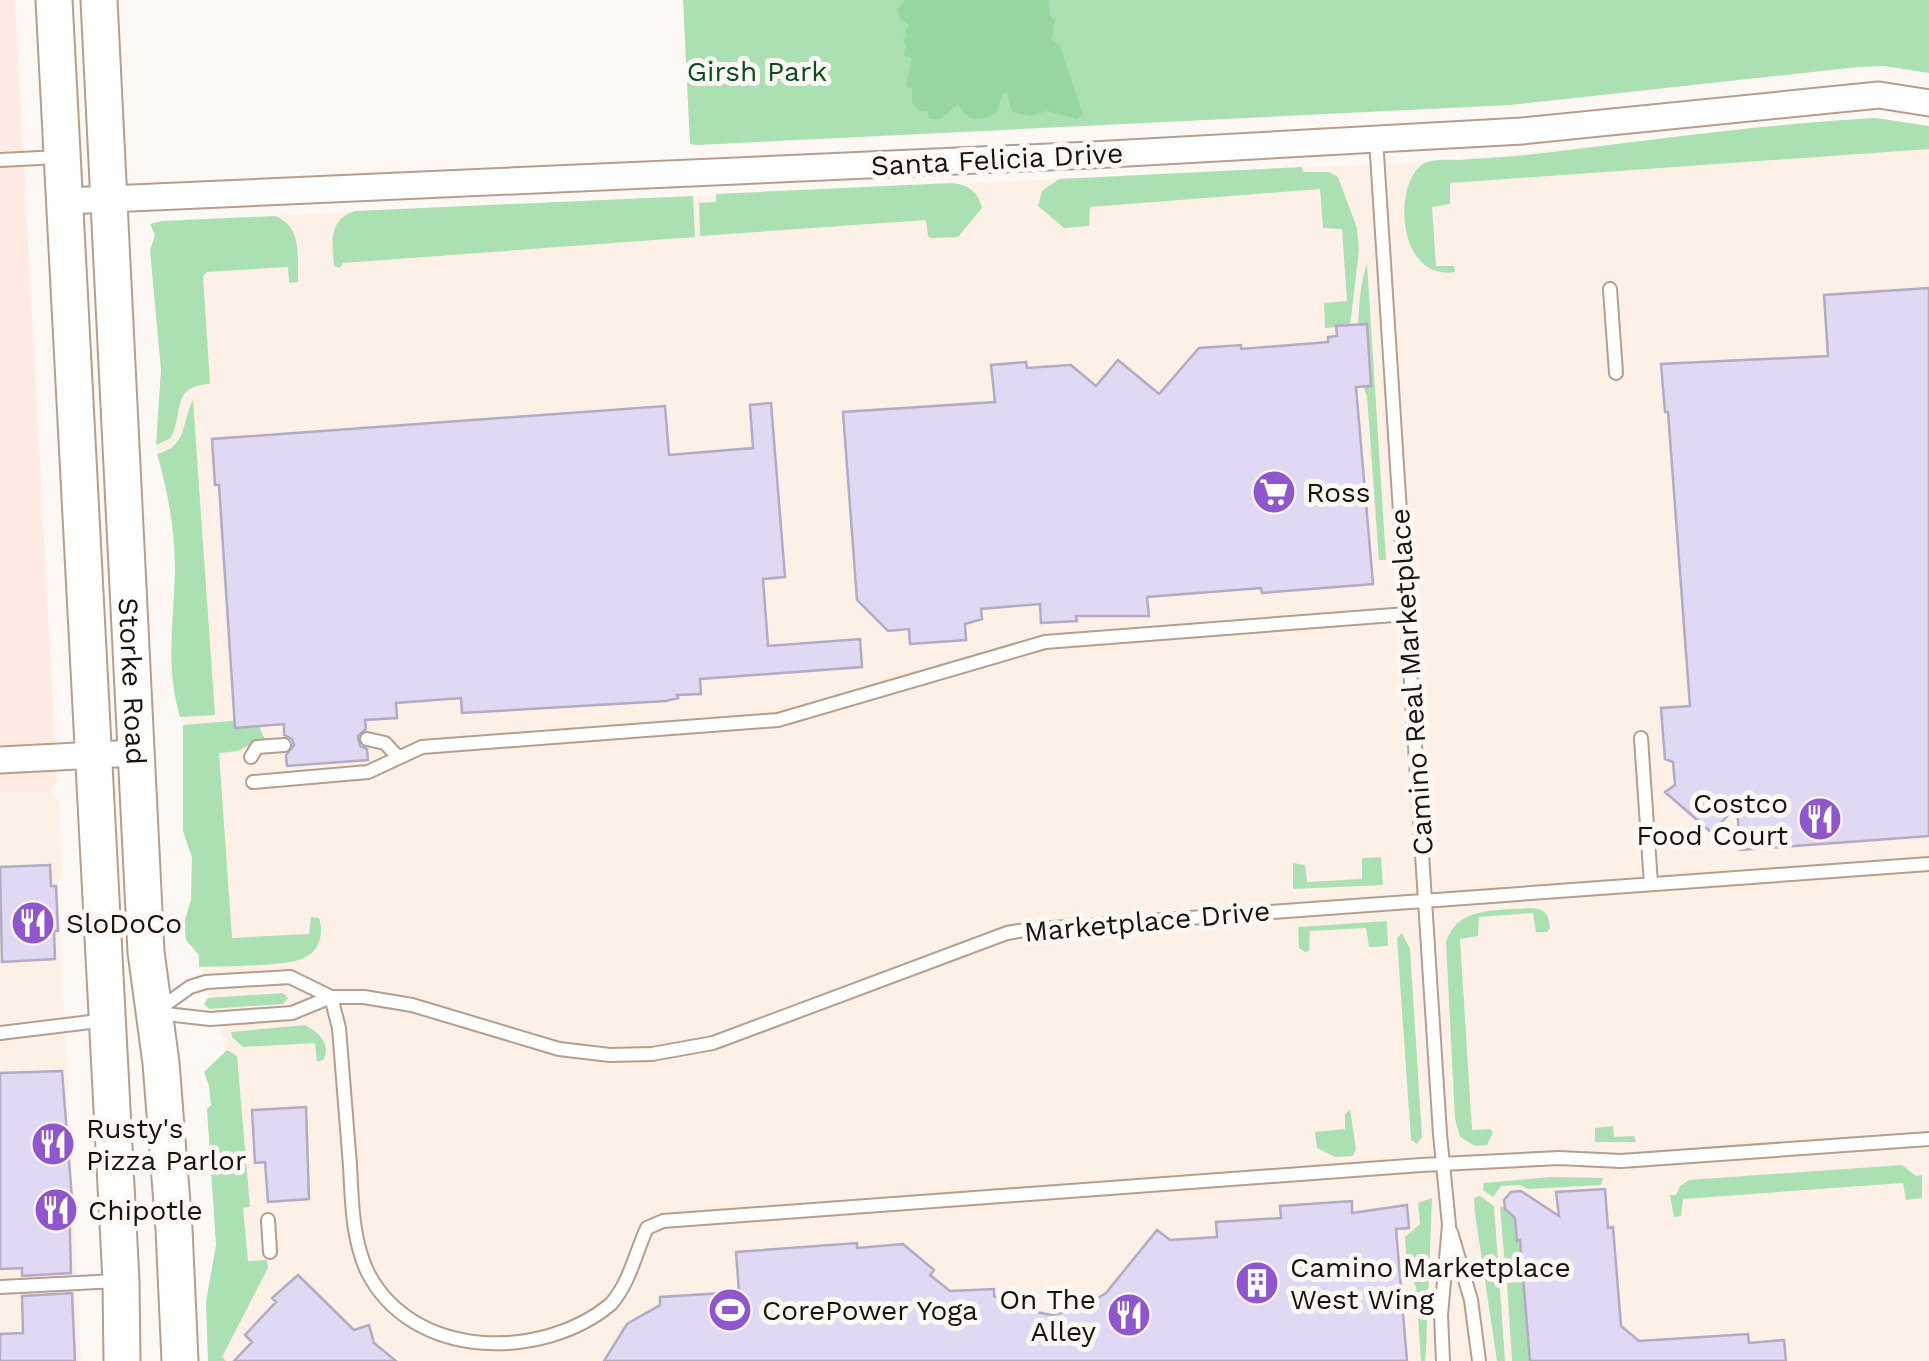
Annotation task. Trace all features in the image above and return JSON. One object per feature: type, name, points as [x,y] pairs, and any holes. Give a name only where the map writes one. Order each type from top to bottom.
[{"type":"main road","name":"Storke Road","points":[[54,0],[108,1020],[122,1361]]},
{"type":"main road","name":"Storke Road","points":[[99,0],[128,558],[134,753],[146,952],[174,1229],[180,1361]]},
{"type":"main road","points":[[78,464],[100,475],[106,534],[128,558]]},
{"type":"street","name":"Santa Felicia Drive","points":[[64,201],[1092,155],[1522,131],[1879,95],[1929,103]]},
{"type":"street","points":[[0,760],[134,753]]},
{"type":"street","points":[[108,1020],[154,1013]]},
{"type":"lane","name":"Camino Real Marketplace","points":[[1376,139],[1449,1225],[1442,1315],[1443,1361]]},
{"type":"lane","points":[[0,160],[62,156]]},
{"type":"lane","points":[[1610,289],[1616,373]]},
{"type":"lane","points":[[253,782],[360,774],[422,746],[778,720],[1026,646],[1063,639],[1408,614]]},
{"type":"lane","points":[[1641,738],[1651,884]]},
{"type":"lane","points":[[368,740],[385,743],[397,756]]},
{"type":"lane","points":[[251,757],[256,747],[284,745]]},
{"type":"lane","name":"Marketplace Drive","points":[[154,1013],[210,1020],[292,1014],[332,997],[364,997],[412,1005],[558,1048],[610,1055],[652,1054],[713,1043],[1008,933],[1086,924],[1929,864]]},
{"type":"lane","name":"Marketplace Drive","points":[[154,1013],[190,987],[206,982],[290,977],[332,997]]},
{"type":"lane","points":[[332,997],[339,1028],[354,1228],[366,1270],[402,1319],[430,1337],[468,1352],[528,1352],[548,1348],[580,1330],[599,1316],[620,1291],[646,1228],[663,1221],[1443,1164],[1558,1158],[1621,1161],[1929,1139]]},
{"type":"lane","points":[[0,1033],[108,1020]]},
{"type":"lane","points":[[268,1220],[270,1252]]},
{"type":"lane","name":"Camino Real Marketplace","points":[[1449,1225],[1472,1300],[1480,1361]]},
{"type":"lane","points":[[0,1287],[121,1281]]},
{"type":"shaded area","points":[[0,0],[15,0],[57,781],[50,791],[0,793]]},
{"type":"shaded area","points":[[1875,118],[1929,126],[1929,1361],[208,1361],[206,1302],[216,1245],[207,1109],[211,1105],[204,1072],[227,1050],[199,967],[199,955],[186,940],[184,923],[191,900],[192,858],[183,831],[183,725],[170,677],[175,566],[170,504],[156,445],[161,370],[150,250],[155,236],[150,224],[1445,161]]},
{"type":"shaded area","points":[[50,791],[59,801],[63,874],[58,885],[81,1361],[0,1361],[0,793]]},
{"type":"green space","name":"Girsh Park","points":[[683,0],[1929,0],[1929,73],[1884,66],[1858,67],[1510,105],[696,145],[690,144]]},
{"type":"green space","points":[[905,0],[1049,0],[1050,16],[1055,20],[1052,40],[1060,45],[1083,115],[1077,119],[1047,111],[1030,116],[1012,112],[1007,93],[1002,94],[997,112],[986,118],[971,118],[958,104],[941,119],[930,119],[927,111],[919,111],[912,102],[912,89],[906,86],[912,59],[904,55],[903,39],[909,25],[900,19],[897,10]]},
{"type":"green space","points":[[1875,118],[1929,126],[1929,149],[1450,183],[1450,204],[1432,207],[1436,266],[1454,266],[1455,272],[1435,271],[1420,261],[1405,225],[1408,185],[1416,170],[1432,161],[1525,155]]},
{"type":"green space","points":[[1302,167],[1303,172],[1329,172],[1338,177],[1357,228],[1359,250],[1350,326],[1325,328],[1324,303],[1347,301],[1342,229],[1323,228],[1320,189],[1090,207],[1089,226],[1064,228],[1038,206],[1042,191],[1059,179]]},
{"type":"green space","points":[[952,183],[972,190],[982,208],[958,237],[931,238],[926,220],[700,236],[699,203],[716,202],[716,194]]},
{"type":"green space","points":[[693,196],[695,237],[334,266],[336,226],[355,211]]},
{"type":"green space","points":[[275,216],[294,235],[298,282],[289,283],[288,267],[207,272],[203,276],[210,384],[189,389],[181,402],[171,438],[156,445],[161,370],[150,250],[155,235],[150,224]]},
{"type":"green space","points":[[1367,264],[1386,560],[1379,560],[1367,396],[1359,349],[1359,311]]},
{"type":"green space","points":[[193,400],[215,715],[180,717],[172,661],[174,540],[157,454],[179,439]]},
{"type":"green space","points":[[256,719],[265,740],[238,751],[219,753],[232,938],[309,934],[311,917],[319,918],[321,935],[314,951],[295,961],[199,967],[199,955],[186,940],[184,923],[191,900],[192,858],[183,831],[183,725]]},
{"type":"green space","points":[[1381,857],[1383,885],[1293,889],[1293,863],[1305,865],[1307,882],[1362,879],[1362,858]]},
{"type":"green space","points":[[1531,908],[1547,916],[1547,932],[1536,932],[1533,913],[1479,917],[1478,936],[1460,939],[1472,1130],[1493,1132],[1487,1145],[1475,1146],[1460,1137],[1455,1119],[1446,942],[1451,930],[1469,916]]},
{"type":"green space","points":[[1387,921],[1388,946],[1369,947],[1366,928],[1310,931],[1309,951],[1299,948],[1298,927]]},
{"type":"green space","points":[[1402,933],[1410,949],[1422,1137],[1417,1144],[1411,1140],[1397,938]]},
{"type":"green space","points":[[283,993],[288,998],[283,1004],[209,1009],[204,1004],[208,998]]},
{"type":"green space","points":[[305,1025],[323,1040],[323,1060],[317,1062],[315,1043],[243,1047],[231,1032]]},
{"type":"green space","points":[[227,1050],[237,1056],[250,1207],[243,1208],[248,1261],[267,1260],[268,1268],[222,1357],[226,1361],[208,1361],[206,1302],[216,1245],[207,1109],[211,1105],[204,1072]]},
{"type":"green space","points":[[1350,1110],[1356,1149],[1353,1156],[1335,1157],[1317,1148],[1315,1132],[1345,1129],[1345,1114]]},
{"type":"green space","points":[[1613,1126],[1614,1137],[1634,1136],[1636,1142],[1595,1142],[1595,1128]]},
{"type":"green space","points":[[1902,1165],[1916,1176],[1922,1175],[1922,1198],[1906,1200],[1903,1183],[1683,1199],[1681,1216],[1674,1217],[1670,1195],[1676,1195],[1689,1180]]},
{"type":"green space","points":[[1551,1177],[1603,1178],[1601,1185],[1528,1189],[1520,1185],[1501,1186],[1493,1197],[1483,1190],[1484,1183]]},
{"type":"green space","points":[[1480,1196],[1494,1206],[1505,1361],[1497,1361],[1475,1213],[1474,1198]]},
{"type":"green space","points":[[1432,1198],[1426,1351],[1425,1361],[1421,1361],[1416,1287],[1407,1267],[1405,1237],[1420,1224],[1418,1203]]},
{"type":"green space","points":[[1508,1206],[1518,1216],[1523,1276],[1506,1277],[1500,1207]]},
{"type":"green space","points":[[1524,1282],[1530,1361],[1512,1361],[1507,1283]]},
{"type":"building","points":[[1929,288],[1929,836],[1740,850],[1737,805],[1712,833],[1665,792],[1675,785],[1673,762],[1665,759],[1661,708],[1690,706],[1661,364],[1828,356],[1824,295]]},
{"type":"building","points":[[1367,324],[1371,386],[1356,387],[1373,584],[1147,597],[1149,616],[1076,616],[1077,621],[1041,623],[1040,604],[981,609],[982,619],[965,624],[966,640],[910,644],[909,629],[888,631],[857,600],[843,412],[995,402],[991,365],[1026,362],[1027,368],[1071,365],[1096,386],[1118,360],[1159,394],[1199,348],[1328,342],[1328,337],[1337,336],[1336,326]]},
{"type":"building","points":[[771,403],[785,577],[763,579],[768,646],[860,639],[862,667],[700,679],[701,694],[677,695],[678,698],[666,701],[462,713],[461,698],[396,703],[397,718],[365,720],[366,729],[358,736],[360,746],[367,749],[368,760],[287,766],[286,755],[294,745],[284,735],[284,724],[235,728],[219,485],[215,485],[212,439],[665,406],[669,455],[753,448],[750,405]]},
{"type":"building","points":[[50,865],[51,886],[56,886],[55,959],[2,962],[0,867]]},
{"type":"building","points":[[62,1071],[72,1199],[71,1273],[22,1276],[22,1268],[0,1269],[0,1073]]},
{"type":"building","points":[[306,1107],[309,1199],[268,1202],[265,1162],[255,1163],[252,1110]]},
{"type":"building","points":[[1605,1189],[1608,1228],[1613,1227],[1621,1326],[1639,1341],[1748,1334],[1749,1343],[1784,1340],[1786,1361],[1530,1361],[1520,1240],[1517,1241],[1515,1218],[1505,1209],[1504,1200],[1511,1192],[1521,1191],[1559,1216],[1556,1192]]},
{"type":"building","points":[[1352,1201],[1352,1213],[1407,1205],[1409,1228],[1396,1229],[1407,1361],[604,1361],[627,1324],[660,1305],[660,1297],[739,1292],[736,1252],[857,1243],[857,1248],[903,1244],[934,1270],[930,1275],[950,1291],[994,1289],[994,1296],[1014,1307],[1051,1315],[1080,1309],[1106,1293],[1157,1230],[1170,1240],[1217,1237],[1216,1222],[1281,1218],[1280,1206]]},
{"type":"building","points":[[298,1275],[354,1330],[369,1325],[374,1343],[396,1361],[234,1361],[252,1342],[245,1335],[276,1302],[272,1298]]},
{"type":"building","points":[[72,1293],[75,1361],[0,1361],[0,1334],[23,1333],[22,1296]]},
{"type":"place","name":"Ross","points":[[1274,492]]},
{"type":"place","name":"Costco Food Court","points":[[1820,819]]},
{"type":"place","name":"SloDoCo","points":[[33,923]]},
{"type":"place","name":"Rusty's Pizza Parlor","points":[[53,1144]]},
{"type":"place","name":"Chipotle","points":[[56,1210]]},
{"type":"place","name":"Camino Marketplace West Wing","points":[[1257,1283]]},
{"type":"place","name":"CorePower Yoga","points":[[730,1310]]},
{"type":"place","name":"On The Alley","points":[[1129,1315]]}]
